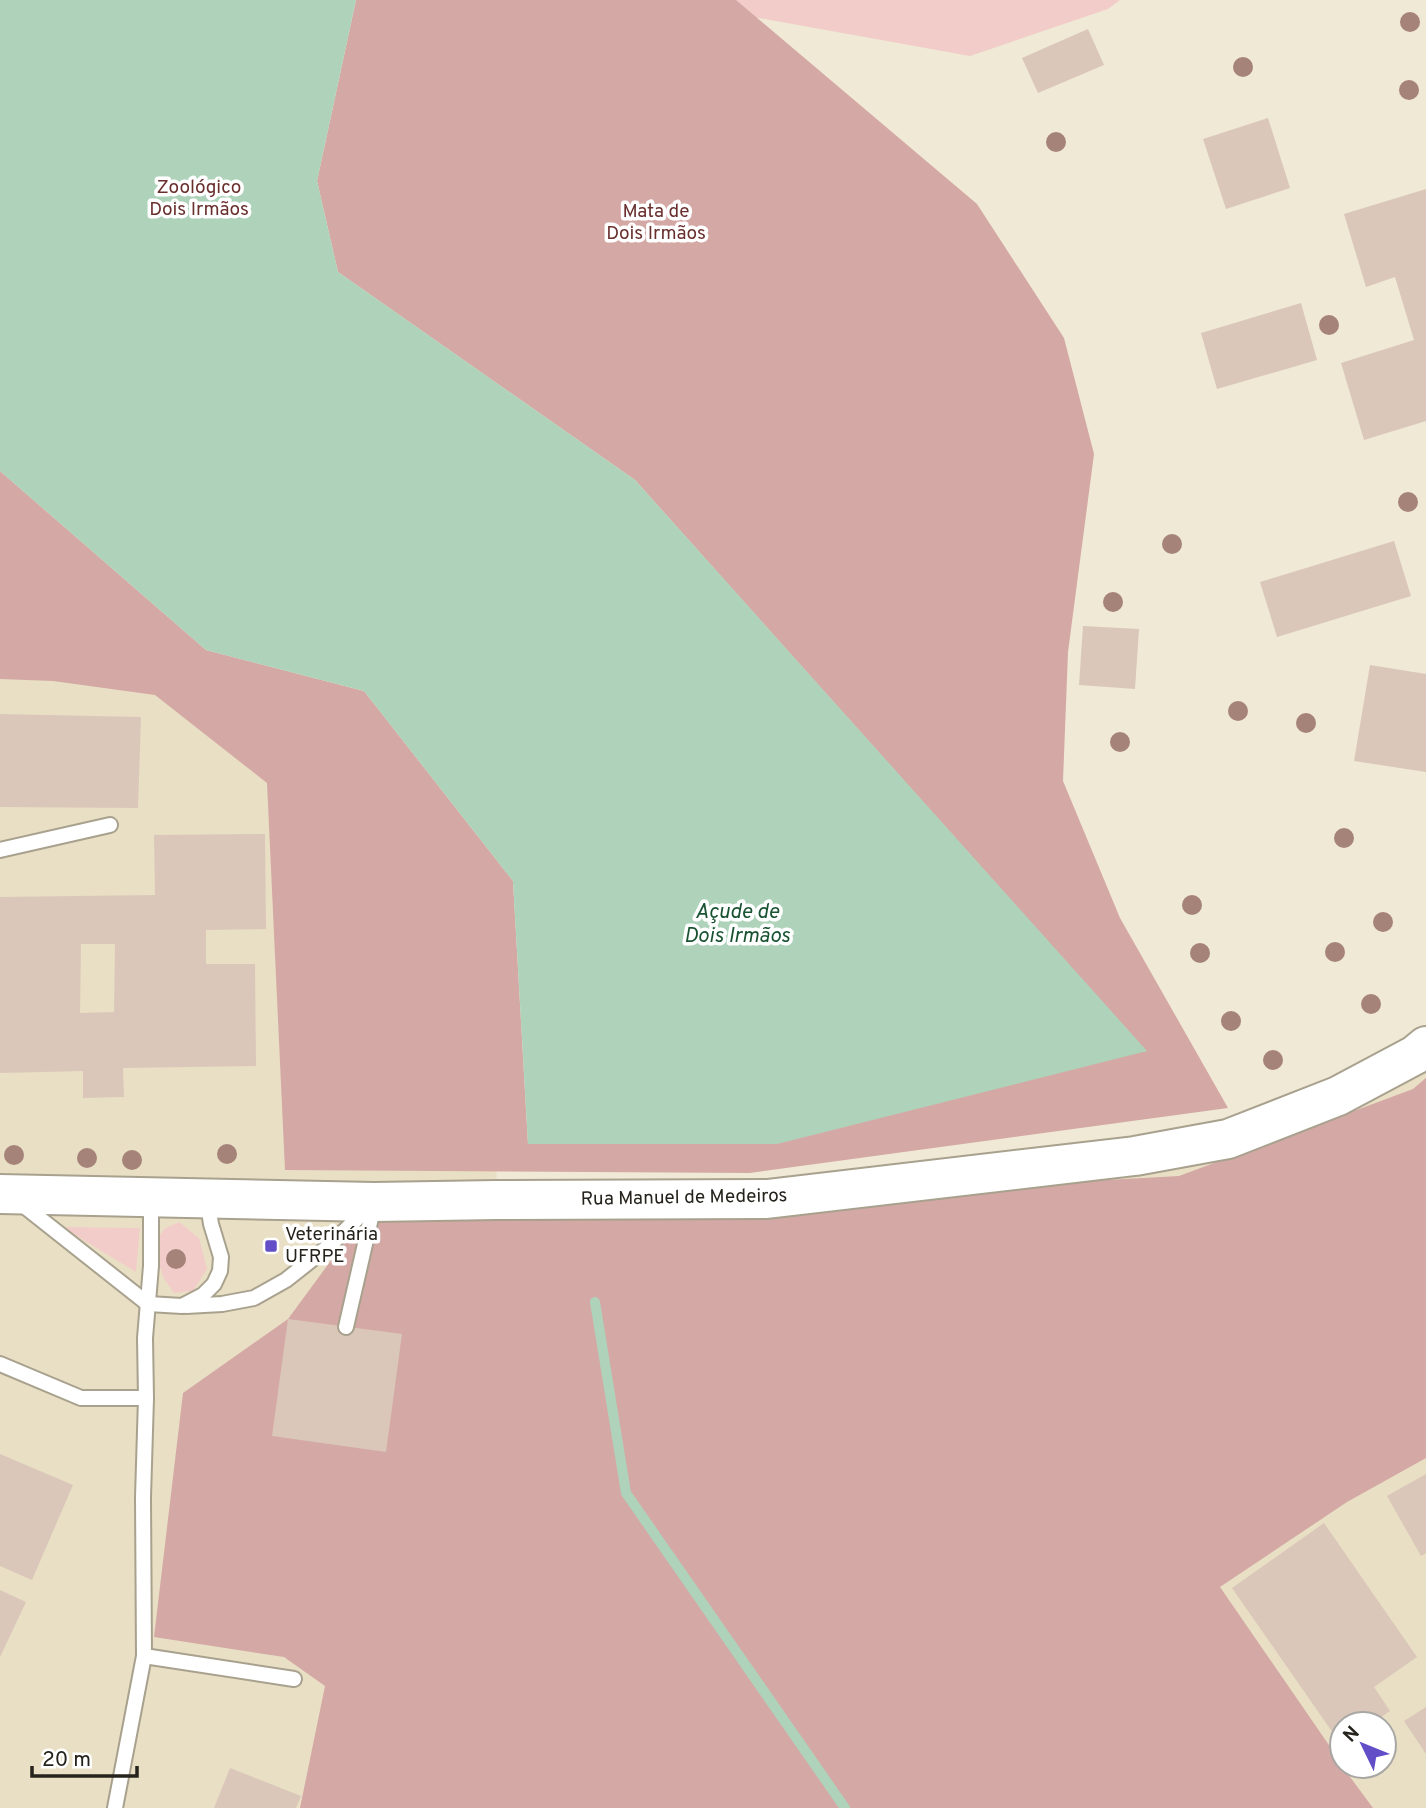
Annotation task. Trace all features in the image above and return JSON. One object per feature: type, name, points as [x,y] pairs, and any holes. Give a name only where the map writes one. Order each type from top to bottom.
[{"type":"main road","name":"Rua Manuel de Medeiros","points":[[5,1195],[374,1202],[767,1199],[1135,1156],[1228,1139],[1339,1096],[1415,1055],[1426,1046]]},
{"type":"lane","points":[[0,850],[110,825]]},
{"type":"lane","points":[[5,1195],[148,1304],[182,1306],[222,1304],[254,1298],[286,1280],[329,1246],[374,1202]]},
{"type":"lane","points":[[115,1808],[145,1656],[145,1338],[152,1228],[151,1197]]},
{"type":"lane","points":[[182,1306],[203,1295],[214,1284],[220,1271],[221,1257],[211,1223],[208,1199]]},
{"type":"lane","points":[[346,1327],[374,1202]]},
{"type":"lane","points":[[0,1364],[81,1398],[146,1398]]},
{"type":"lane","points":[[145,1656],[294,1679]]},
{"type":"shaded area","points":[[659,0],[1120,0],[1108,9],[970,56]]},
{"type":"shaded area","points":[[110,647],[505,882],[496,1199],[1135,1156],[1426,1066],[1426,1808],[0,1808],[0,663]]},
{"type":"shaded area","points":[[179,1222],[199,1238],[207,1269],[193,1291],[174,1293],[164,1279],[153,1246],[164,1229]]},
{"type":"shaded area","points":[[62,1227],[140,1228],[136,1272]]},
{"type":"green space","name":"Mata de Dois Irmãos","points":[[356,0],[736,0],[977,204],[1064,338],[1094,454],[1068,652],[1063,781],[1120,918],[1228,1108],[750,1173],[285,1170],[267,783],[155,695],[53,681],[0,679],[0,471],[206,650],[364,691],[513,881],[528,1144],[1146,1051],[635,480],[338,272],[317,181]]},
{"type":"green space","points":[[1426,1078],[1426,1458],[1347,1502],[1220,1587],[1328,1744],[1328,1780],[1352,1780],[1373,1808],[300,1808],[325,1686],[284,1657],[154,1637],[183,1393],[288,1319],[374,1202],[767,1199],[1179,1176],[1413,1089]]},
{"type":"water","name":"Açude de Dois Irmãos","points":[[0,0],[356,0],[317,181],[338,272],[635,480],[1147,1051],[777,1144],[528,1144],[513,881],[364,691],[206,650],[0,471]]},
{"type":"building","points":[[1088,29],[1104,65],[1038,93],[1022,58]]},
{"type":"building","points":[[1268,118],[1290,188],[1226,209],[1203,139]]},
{"type":"building","points":[[1426,189],[1426,421],[1364,440],[1341,363],[1414,340],[1395,277],[1366,287],[1344,214]]},
{"type":"building","points":[[1301,303],[1317,360],[1217,389],[1201,333]]},
{"type":"building","points":[[1394,541],[1411,596],[1277,637],[1260,582]]},
{"type":"building","points":[[1083,626],[1139,629],[1135,689],[1079,685]]},
{"type":"building","points":[[1370,665],[1426,674],[1426,772],[1354,761]]},
{"type":"building","points":[[0,714],[141,717],[138,808],[0,807]]},
{"type":"building","points":[[265,834],[266,929],[206,930],[206,964],[255,964],[256,1066],[123,1068],[124,1097],[83,1098],[83,1071],[0,1073],[0,897],[155,895],[154,835]],"holes":[[[81,944],[115,944],[114,1012],[80,1013]]]},
{"type":"building","points":[[288,1319],[402,1334],[386,1452],[272,1436]]},
{"type":"building","points":[[0,1454],[73,1485],[32,1580],[0,1566]]},
{"type":"building","points":[[1426,1474],[1426,1553],[1421,1556],[1387,1496]]},
{"type":"building","points":[[1324,1523],[1417,1657],[1374,1687],[1389,1710],[1328,1710],[1328,1726],[1232,1588]]},
{"type":"building","points":[[0,1590],[26,1602],[0,1657]]},
{"type":"building","points":[[1426,1707],[1426,1754],[1404,1721]]},
{"type":"building","points":[[230,1768],[301,1796],[296,1808],[214,1808]]},
{"type":"waterway","points":[[595,1302],[626,1493],[845,1808]]},
{"type":"place","name":"Veterinária UFRPE","points":[[271,1246]]},
{"type":"park label","name":"Zoológico Dois Irmãos","points":[[199,199]]}]
